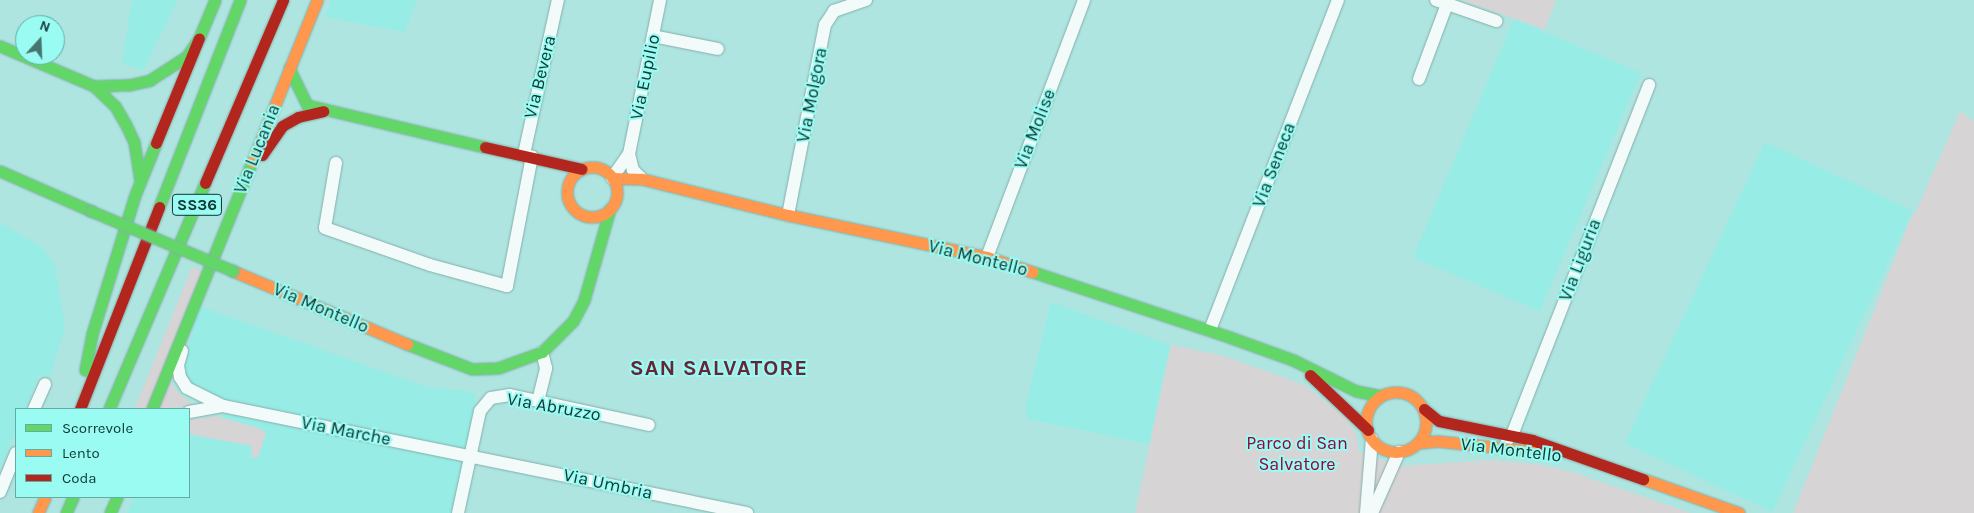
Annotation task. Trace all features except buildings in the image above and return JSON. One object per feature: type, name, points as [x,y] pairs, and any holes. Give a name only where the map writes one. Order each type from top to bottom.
[{"type":"main road","points":[[79,408],[92,334],[140,182],[215,0]]},
{"type":"main road","name":"SS36","points":[[79,408],[240,0]]},
{"type":"main road","name":"SS36","points":[[109,408],[283,0]]},
{"type":"main road","name":"Via Lucania","points":[[152,408],[317,0]]},
{"type":"main road","points":[[94,86],[129,85],[150,80],[186,56],[198,38]]},
{"type":"main road","points":[[0,46],[94,86],[116,106],[134,142],[140,182]]},
{"type":"main road","points":[[289,68],[300,96],[307,105],[323,111],[582,169],[598,168],[612,178],[617,193],[612,207],[594,217],[581,215],[568,201],[568,186],[572,178],[582,169]]},
{"type":"main road","points":[[223,231],[266,149],[282,126],[298,117],[323,111]]},
{"type":"main road","points":[[533,157],[568,186]]},
{"type":"main road","name":"Via Montello","points":[[0,171],[233,271],[472,368],[514,364],[542,352],[573,321],[584,300],[612,207],[631,191],[656,184]]},
{"type":"main road","name":"Via Montello","points":[[612,178],[642,178],[656,184],[788,215],[987,257],[1210,330],[1293,360],[1356,391],[1381,396]]},
{"type":"main road","name":"Via Montello","points":[[581,215],[590,229],[596,257]]},
{"type":"main road","name":"Via Montello","points":[[1293,360],[1347,407],[1370,435]]},
{"type":"main road","points":[[1401,392],[1411,396],[1424,410],[1425,430],[1418,443],[1399,452],[1384,449],[1370,435],[1369,410],[1381,396],[1401,392]]},
{"type":"main road","name":"Via Montello","points":[[1424,410],[1439,421],[1512,435],[1739,513]]},
{"type":"main road","name":"Via Montello","points":[[1418,443],[1437,441],[1584,460]]},
{"type":"main road","points":[[38,513],[44,498]]},
{"type":"main road","points":[[66,513],[73,498]]},
{"type":"main road","points":[[110,513],[116,498]]},
{"type":"street","name":"Via Bevera","points":[[336,163],[325,228],[430,265],[507,286],[533,157],[529,119],[558,0]]},
{"type":"street","name":"Via Eupilio","points":[[612,178],[629,154],[660,0]]},
{"type":"street","name":"Via Molgora","points":[[788,215],[825,24],[834,11],[866,0]]},
{"type":"street","name":"Via Molise","points":[[987,257],[1084,0]]},
{"type":"street","name":"Via Seneca","points":[[1210,330],[1338,0]]},
{"type":"street","points":[[1419,79],[1442,2],[1496,21]]},
{"type":"street","points":[[653,36],[718,49]]},
{"type":"street","name":"Via Liguria","points":[[1512,435],[1648,85]]},
{"type":"street","points":[[629,154],[634,170],[642,178]]},
{"type":"street","name":"Via Marche","points":[[198,294],[178,365],[180,377],[195,395],[223,406],[470,456]]},
{"type":"street","points":[[538,401],[546,368],[542,352]]},
{"type":"street","points":[[34,408],[45,384]]},
{"type":"street","name":"Via Abruzzo","points":[[470,456],[480,411],[491,398],[510,396],[649,425]]},
{"type":"street","name":"Via Marche","points":[[190,412],[223,406]]},
{"type":"street","points":[[1366,513],[1370,435]]},
{"type":"street","name":"Via Montello","points":[[1437,441],[1470,436],[1507,440],[1512,435]]},
{"type":"street","points":[[1372,513],[1399,452]]},
{"type":"street","points":[[0,492],[15,455]]},
{"type":"street","points":[[458,513],[470,456]]},
{"type":"street","name":"Via Umbria","points":[[470,456],[747,513]]},
{"type":"street","points":[[118,513],[124,498]]},
{"type":"shaded area","points":[[132,0],[178,0],[143,70],[122,63]]},
{"type":"shaded area","points":[[331,0],[417,0],[405,32],[325,17]]},
{"type":"shaded area","points":[[1514,19],[1641,73],[1540,311],[1413,257]]},
{"type":"shaded area","points":[[1765,142],[1913,211],[1772,512],[1625,443]]},
{"type":"shaded area","points":[[0,223],[42,247],[55,265],[65,328],[49,378],[39,375],[25,408],[15,408],[15,432],[0,469]]},
{"type":"shaded area","points":[[1051,302],[1170,345],[1149,444],[1028,419],[1025,409]]},
{"type":"shaded area","points":[[199,306],[427,387],[475,392],[475,411],[454,513],[128,513],[134,498],[190,498],[190,435],[222,422],[225,402],[197,391],[185,375],[183,366]]},
{"type":"green space","points":[[1461,0],[1556,0],[1545,29]]},
{"type":"green space","points":[[1960,111],[1974,121],[1974,513],[1793,513],[1913,213],[1915,214]]},
{"type":"green space","points":[[192,267],[202,271],[147,408],[135,408]]},
{"type":"green space","name":"Parco di San Salvatore","points":[[1171,345],[1224,356],[1305,385],[1346,418],[1356,433],[1359,452],[1401,466],[1492,460],[1540,465],[1569,471],[1691,513],[1135,513]]},
{"type":"green space","points":[[169,383],[172,383],[175,390],[191,403],[190,406],[158,408]]},
{"type":"green space","points":[[216,416],[261,429],[266,434],[258,457],[251,458],[252,446],[190,434],[190,420]]},
{"type":"traffic: fast","points":[[94,86],[129,85],[150,80],[187,56],[199,38],[215,0]]},
{"type":"traffic: fast","points":[[159,207],[240,0]]},
{"type":"traffic: fast","points":[[0,46],[94,86]]},
{"type":"traffic: fast","points":[[289,68],[307,105],[485,147]]},
{"type":"traffic: fast","points":[[94,86],[115,106],[126,125],[134,142],[140,181]]},
{"type":"traffic: fast","points":[[85,370],[92,334],[135,195],[156,143]]},
{"type":"traffic: fast","points":[[152,408],[252,162]]},
{"type":"traffic: fast","points":[[0,171],[91,211]]},
{"type":"traffic: fast","points":[[109,408],[205,183]]},
{"type":"traffic: fast","points":[[407,344],[472,369],[498,368],[542,352],[573,321],[584,300],[610,209]]},
{"type":"traffic: fast","points":[[91,211],[233,271]]},
{"type":"traffic: fast","points":[[1033,272],[1229,337],[1293,360],[1356,391],[1381,396]]},
{"type":"traffic: fast","points":[[66,513],[73,498]]},
{"type":"traffic: fast","points":[[110,513],[117,498]]},
{"type":"traffic: slow","points":[[252,162],[317,0]]},
{"type":"traffic: slow","points":[[592,167],[610,174],[617,192],[610,210],[592,217],[574,210],[567,192],[574,174],[592,167]]},
{"type":"traffic: slow","points":[[612,178],[642,179],[788,215],[987,257],[1033,272]]},
{"type":"traffic: slow","points":[[233,271],[407,344]]},
{"type":"traffic: slow","points":[[1396,392],[1412,397],[1417,401],[1421,406],[1426,422],[1421,438],[1417,443],[1412,447],[1396,452],[1380,447],[1375,443],[1371,438],[1366,422],[1371,406],[1375,401],[1380,397],[1396,392]]},
{"type":"traffic: slow","points":[[1418,443],[1437,441],[1541,452]]},
{"type":"traffic: slow","points":[[1643,479],[1739,513]]},
{"type":"traffic: slow","points":[[38,513],[45,498]]},
{"type":"traffic: jam","points":[[205,183],[283,0]]},
{"type":"traffic: jam","points":[[156,143],[199,38]]},
{"type":"traffic: jam","points":[[262,155],[282,126],[298,117],[323,111]]},
{"type":"traffic: jam","points":[[485,147],[582,169]]},
{"type":"traffic: jam","points":[[80,408],[159,207]]},
{"type":"traffic: jam","points":[[1310,375],[1368,430]]},
{"type":"traffic: jam","points":[[1424,409],[1439,421],[1532,440],[1643,479]]},
{"type":"district","name":"SAN SALVATORE","points":[[719,369]]}]
